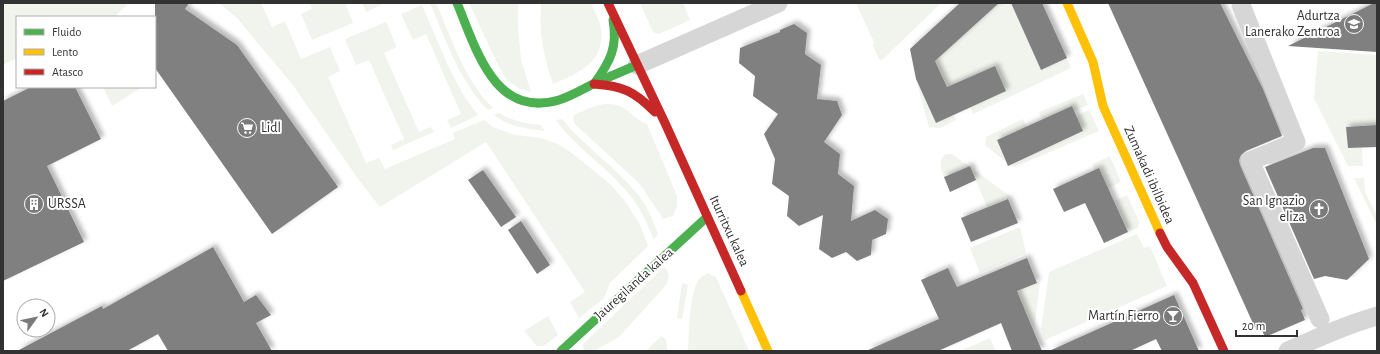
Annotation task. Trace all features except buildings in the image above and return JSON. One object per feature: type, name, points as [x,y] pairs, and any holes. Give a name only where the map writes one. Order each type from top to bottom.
[{"type":"main road","points":[[457,3],[492,79],[501,90],[520,101],[528,103],[557,100],[637,65]]},
{"type":"main road","name":"Iturritxu kalea","points":[[608,3],[665,124],[768,351]]},
{"type":"main road","name":"Zumakadi ibilbidea","points":[[1067,3],[1093,62],[1103,106],[1156,226],[1168,247],[1193,283],[1224,351]]},
{"type":"main road","name":"Iturritxu kalea","points":[[594,84],[604,71],[616,39],[612,14]]},
{"type":"main road","name":"Iturritxu kalea","points":[[594,84],[619,87],[638,95],[665,124]]},
{"type":"main road","name":"Jauregilanda kalea","points":[[561,351],[707,217]]},
{"type":"street","points":[[637,65],[778,3]]},
{"type":"street","points":[[1242,4],[1296,142],[1250,161],[1320,318]]},
{"type":"street","points":[[1288,351],[1330,333],[1377,316]]},
{"type":"shaded area","points":[[3,3],[129,3],[115,16],[16,16],[16,58],[3,65]]},
{"type":"shaded area","points":[[219,3],[261,3],[272,27],[285,21],[301,59],[330,47],[340,71],[328,77],[366,163],[379,158],[385,169],[455,139],[453,133],[484,120],[493,127],[515,135],[541,138],[558,144],[572,153],[610,184],[625,201],[640,225],[648,246],[610,283],[604,298],[579,318],[570,302],[585,292],[486,142],[380,207],[361,183],[292,84],[237,18]]},
{"type":"shaded area","points":[[310,3],[345,3],[353,23],[312,40],[301,14],[312,9]]},
{"type":"shaded area","points":[[362,3],[385,3],[366,12]]},
{"type":"shaded area","points":[[430,3],[436,3],[466,72],[483,97],[493,108],[488,110],[478,99],[461,73]]},
{"type":"shaded area","points":[[469,3],[518,3],[518,28],[521,60],[531,92],[520,89],[508,81],[500,69]]},
{"type":"shaded area","points":[[541,3],[591,3],[601,29],[599,50],[588,65],[553,84],[542,44]]},
{"type":"shaded area","points":[[640,3],[683,3],[690,20],[659,34],[653,32]]},
{"type":"shaded area","points":[[856,3],[940,4],[882,60],[879,59],[873,46],[874,42]]},
{"type":"shaded area","points":[[999,3],[1011,3],[1041,70],[1067,59],[1071,68],[973,114],[970,107],[1006,91],[995,66],[947,87],[935,61]]},
{"type":"shaded area","points":[[422,5],[450,70],[464,96],[478,115],[451,128],[447,120],[461,114],[426,34],[413,40],[401,14]]},
{"type":"shaded area","points":[[386,22],[397,47],[384,53],[419,132],[431,127],[434,132],[393,150],[391,145],[404,139],[369,60],[356,65],[345,39]]},
{"type":"shaded area","points":[[1318,51],[1377,55],[1377,125],[1346,127],[1348,148],[1362,148],[1363,166],[1348,166],[1314,98]]},
{"type":"shaded area","points":[[916,79],[936,123],[954,115],[956,120],[940,128],[929,127]]},
{"type":"shaded area","points":[[103,88],[141,88],[112,106]]},
{"type":"shaded area","points":[[1083,94],[1088,105],[1074,111],[1042,120],[1039,112]]},
{"type":"shaded area","points":[[604,104],[621,107],[647,124],[677,196],[677,206],[673,216],[663,219],[639,183],[575,124],[573,119],[574,115],[592,107]]},
{"type":"shaded area","points":[[1089,110],[1099,131],[1015,167],[1009,165],[1083,132],[1076,116]]},
{"type":"shaded area","points":[[499,113],[519,122],[541,125],[545,131],[512,125],[494,115]]},
{"type":"shaded area","points":[[562,119],[580,139],[639,196],[648,209],[658,234],[654,240],[633,199],[615,178],[564,131],[556,120]]},
{"type":"shaded area","points":[[1023,119],[1027,127],[997,141],[1006,162],[985,145],[986,137]]},
{"type":"shaded area","points":[[946,154],[952,154],[969,166],[944,177],[941,167],[941,159]]},
{"type":"shaded area","points":[[1110,156],[1121,182],[1108,188],[1099,168],[1094,171],[1093,164]]},
{"type":"shaded area","points":[[971,168],[1011,197],[987,207]]},
{"type":"shaded area","points":[[1354,178],[1364,178],[1365,192],[1377,216],[1377,225]]},
{"type":"shaded area","points":[[1127,195],[1139,222],[1138,228],[1128,232],[1114,201]]},
{"type":"shaded area","points":[[1020,227],[1026,253],[980,273],[970,248]]},
{"type":"shaded area","points":[[1137,234],[1144,248],[1150,246],[1167,286],[1045,340],[1041,329],[1049,272]]},
{"type":"shaded area","points":[[664,267],[668,275],[667,284],[619,337],[594,351],[584,351],[582,345]]},
{"type":"shaded area","points":[[708,273],[716,277],[749,351],[688,351],[690,316],[694,290],[700,278]]},
{"type":"shaded area","points":[[1040,281],[1034,332],[1017,291]]},
{"type":"shaded area","points":[[682,283],[688,285],[682,319],[677,318]]},
{"type":"shaded area","points":[[548,316],[558,335],[544,346],[537,346],[524,331]]},
{"type":"shaded area","points":[[661,336],[665,338],[667,351],[646,351]]},
{"type":"shaded area","points":[[990,338],[996,351],[960,351]]},
{"type":"traffic: fast","points":[[457,3],[480,58],[491,76],[503,90],[518,99],[537,103],[559,100],[637,65]]},
{"type":"traffic: fast","points":[[594,84],[604,69],[611,54],[614,38],[613,20]]},
{"type":"traffic: fast","points":[[561,351],[707,217]]},
{"type":"traffic: slow","points":[[1067,3],[1093,62],[1103,106],[1160,233]]},
{"type":"traffic: slow","points":[[741,291],[768,351]]},
{"type":"traffic: jam","points":[[608,3],[665,123],[741,291]]},
{"type":"traffic: jam","points":[[594,84],[613,86],[628,91],[641,99],[655,112]]},
{"type":"traffic: jam","points":[[1160,233],[1167,247],[1193,283],[1224,351]]},
{"type":"place","name":"Adurtza Lanerako Zentroa","points":[[1354,24]]},
{"type":"place","name":"Lidl","points":[[247,128]]},
{"type":"place","name":"URSSA","points":[[34,204]]},
{"type":"place","name":"San Ignazio eliza","points":[[1319,209]]},
{"type":"place","name":"Martín Fierro","points":[[1173,316]]}]
